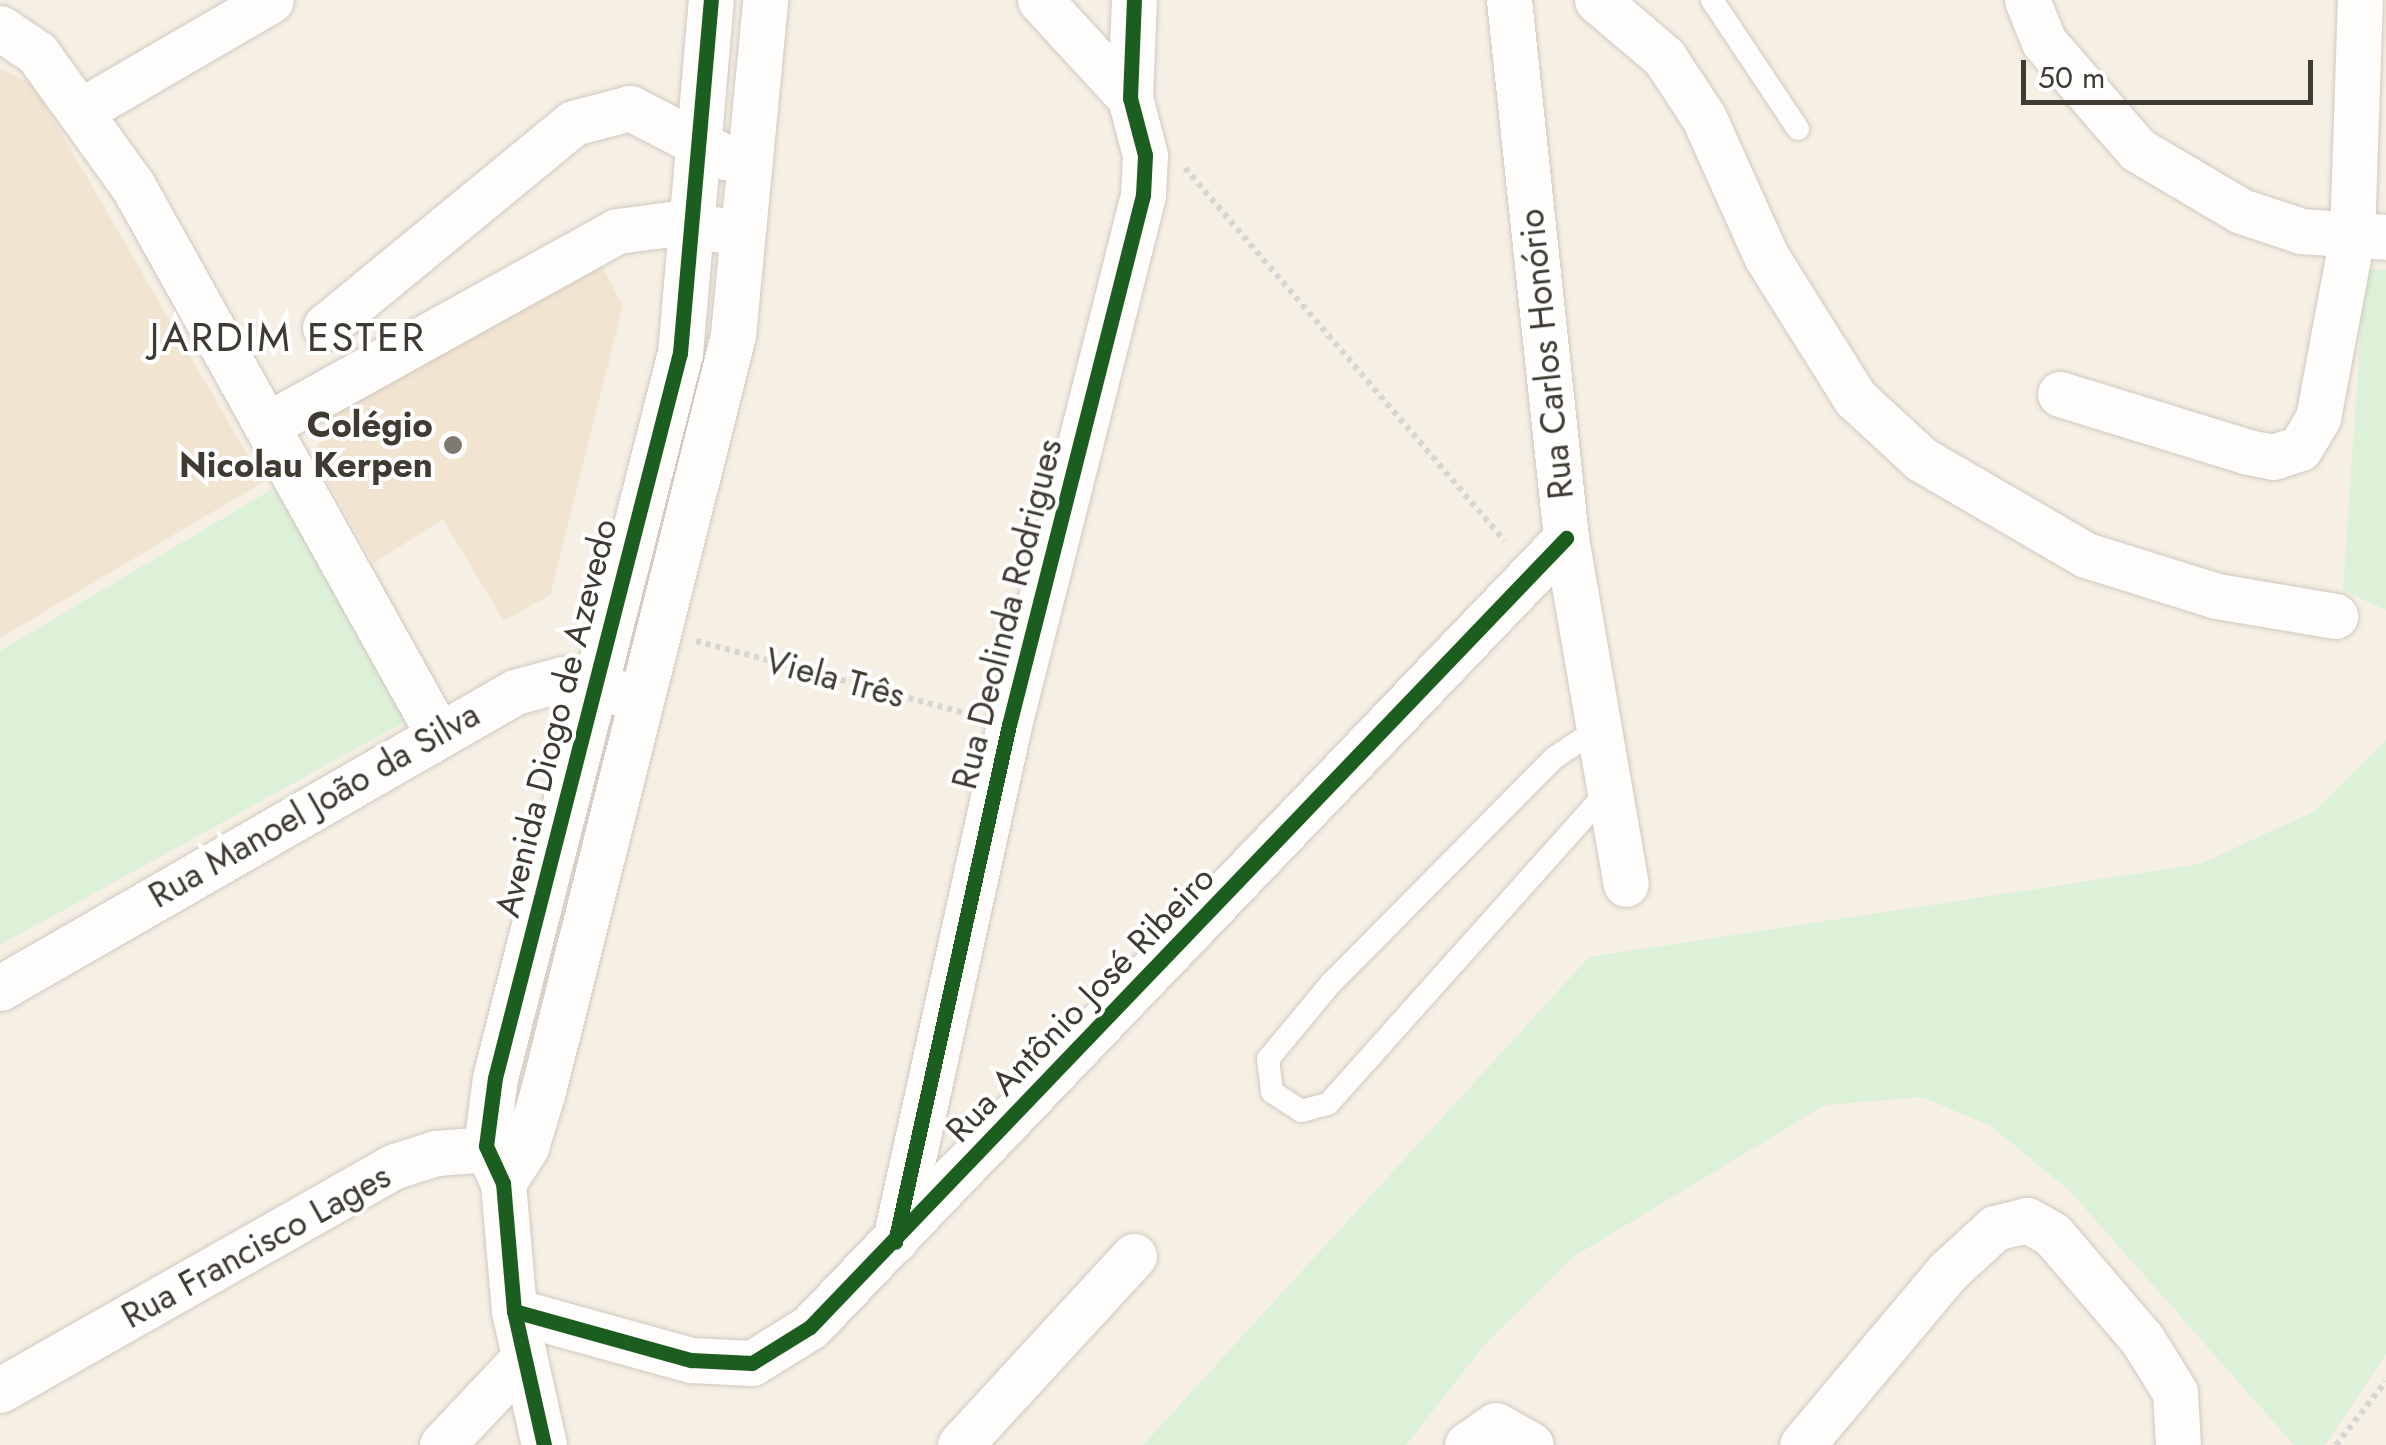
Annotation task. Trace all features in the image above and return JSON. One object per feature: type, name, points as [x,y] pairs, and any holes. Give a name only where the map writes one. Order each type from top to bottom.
[{"type":"street","points":[[84,109],[270,0]]},
{"type":"street","name":"Avenida Diogo de Azevedo","points":[[544,1445],[514,1311],[505,1159],[495,1078],[680,353],[712,0]]},
{"type":"street","name":"Avenida Diogo de Azevedo","points":[[505,1159],[642,700],[733,335],[764,0]]},
{"type":"street","points":[[1040,0],[1130,98]]},
{"type":"street","name":"Rua Deolinda Rodrigues","points":[[895,1242],[1009,725],[1143,195],[1145,155],[1130,98],[1134,0]]},
{"type":"street","name":"Rua Carlos Honório","points":[[1509,0],[1566,538],[1626,884]]},
{"type":"street","points":[[1597,0],[1664,57],[1704,118],[1766,256],[1856,398],[1921,459],[2086,555],[2217,596],[2334,616]]},
{"type":"street","points":[[2027,0],[2054,55],[2138,150],[2241,211],[2369,237]]},
{"type":"street","points":[[2060,394],[2248,452],[2273,457],[2300,448],[2318,418],[2369,237],[2360,0]]},
{"type":"street","points":[[0,28],[37,52],[84,109],[268,426],[437,732]]},
{"type":"street","points":[[325,327],[574,123],[630,108],[698,150],[751,164]]},
{"type":"street","points":[[268,426],[616,231],[693,224],[745,234]]},
{"type":"street","name":"Rua Antônio José Ribeiro","points":[[514,1311],[691,1360],[752,1362],[810,1327],[1566,538]]},
{"type":"street","points":[[608,637],[660,632]]},
{"type":"street","name":"Rua Manoel João da Silva","points":[[0,988],[437,732],[543,678],[596,685],[642,700]]},
{"type":"street","name":"Rua Francisco Lages","points":[[0,1390],[395,1166],[505,1159]]},
{"type":"street","points":[[1802,1445],[1948,1271],[1995,1228],[2027,1220],[2052,1234],[2142,1338],[2174,1392],[2178,1445]]},
{"type":"street","points":[[960,1445],[1134,1256]]},
{"type":"street","points":[[442,1445],[524,1358]]},
{"type":"street","points":[[1467,1445],[1496,1424],[1530,1445]]},
{"type":"lane","points":[[1712,0],[1798,128]]},
{"type":"lane","points":[[1599,728],[1554,758],[1332,982],[1268,1059],[1272,1092],[1301,1111],[1328,1104],[1610,789]]},
{"type":"path","points":[[1176,157],[1502,541],[1566,538]]},
{"type":"path","points":[[2336,1445],[2386,1381]]},
{"type":"shaded area","points":[[0,69],[33,84],[263,482],[0,638]]},
{"type":"shaded area","name":"Colégio Nicolau Kerpen","points":[[598,258],[623,306],[550,595],[504,621],[443,519],[374,563],[314,457],[322,432],[335,414]]},
{"type":"green space","points":[[2365,269],[2386,270],[2386,610],[2343,590]]},
{"type":"green space","points":[[279,485],[410,719],[0,945],[0,651]]},
{"type":"green space","points":[[2386,740],[2386,1354],[2325,1445],[2294,1445],[2069,1190],[1991,1126],[1922,1097],[1825,1105],[1573,1257],[1486,1343],[1406,1445],[1143,1445],[1589,957],[2200,864],[2313,812]]},
{"type":"cycle path","points":[[544,1445],[514,1311],[503,1183],[486,1146],[495,1078],[680,353],[711,0]]},
{"type":"cycle path","points":[[895,1242],[1009,725],[1143,195],[1145,155],[1130,98],[1134,0]]},
{"type":"cycle path","points":[[514,1311],[691,1360],[752,1363],[810,1327],[1566,538]]},
{"type":"place","name":"Colégio Nicolau Kerpen","points":[[453,445]]},
{"type":"district","name":"JARDIM ESTER","points":[[288,337]]}]
